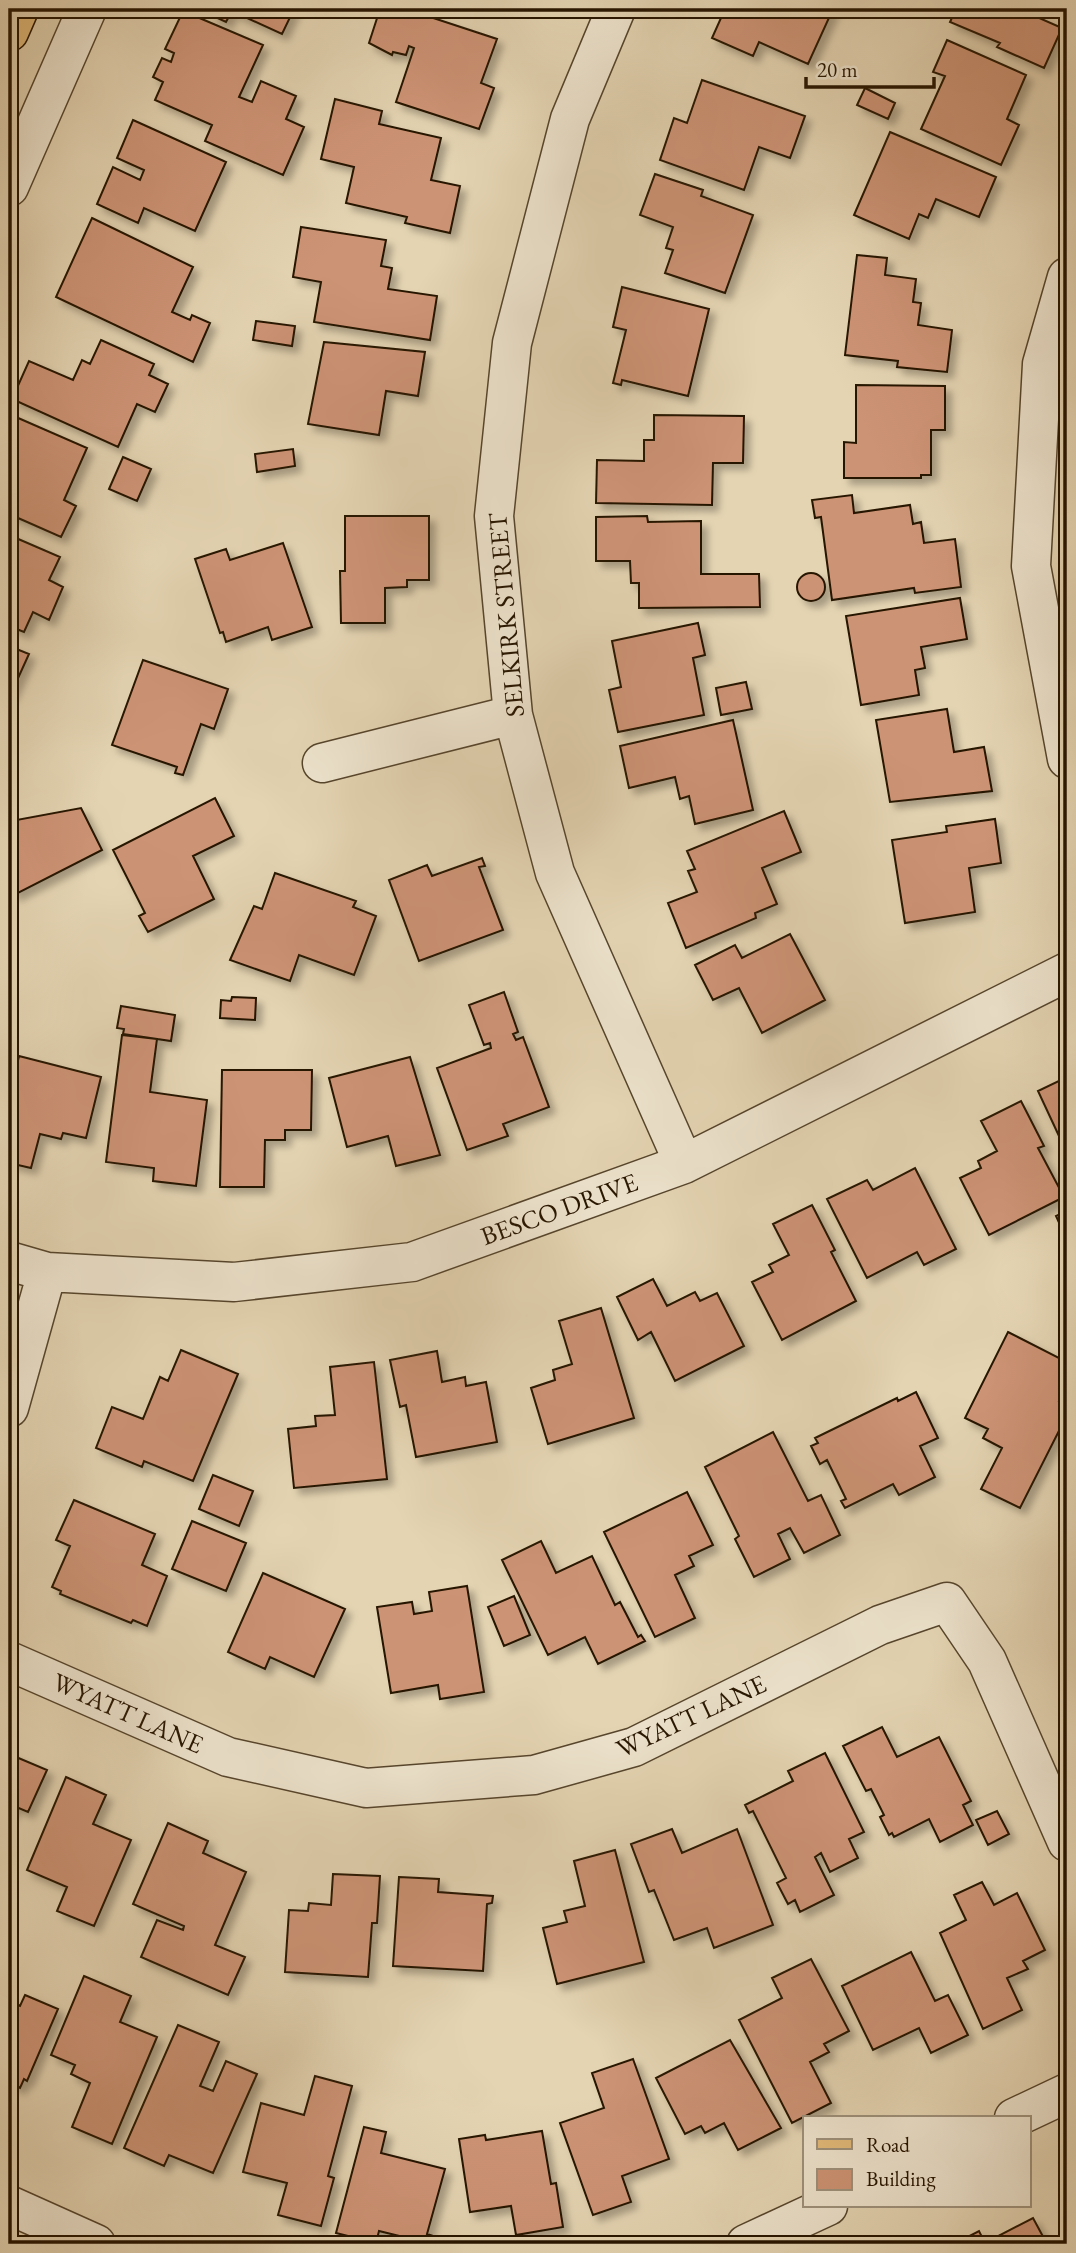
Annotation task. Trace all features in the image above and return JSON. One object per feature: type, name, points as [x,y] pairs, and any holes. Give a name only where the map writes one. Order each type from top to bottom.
[{"type":"main road","points":[[9,32],[19,9]]},
{"type":"street","points":[[9,187],[87,9]]},
{"type":"street","name":"SELKIRK STREET","points":[[616,9],[570,119],[512,344],[494,516],[513,715],[555,873],[684,1164]]},
{"type":"street","points":[[1067,277],[1042,364],[1031,566],[1067,759]]},
{"type":"street","points":[[322,763],[513,715]]},
{"type":"street","name":"BESCO DRIVE","points":[[9,1261],[47,1272],[234,1282],[412,1262],[684,1164],[1067,972]]},
{"type":"street","points":[[9,1408],[47,1272]]},
{"type":"street","name":"WYATT LANE","points":[[9,1661],[228,1757],[366,1788],[534,1775],[634,1747],[880,1625],[947,1602],[987,1661],[1067,1843]]},
{"type":"street","points":[[1018,2116],[1067,2093]]},
{"type":"street","points":[[9,2205],[96,2244]]},
{"type":"street","points":[[746,2244],[824,2208]]},
{"type":"building","points":[[214,9],[294,9],[282,34],[232,11],[226,22],[211,15]]},
{"type":"building","points":[[380,9],[406,9],[497,39],[481,83],[494,88],[479,129],[396,102],[414,48],[409,46],[406,55],[393,52],[392,55],[369,43]]},
{"type":"building","points":[[725,9],[754,12],[755,9],[833,9],[808,64],[759,42],[753,56],[712,38]]},
{"type":"building","points":[[956,9],[1032,9],[1030,14],[1062,28],[1044,68],[997,47],[1000,43],[950,22]]},
{"type":"building","points":[[183,11],[263,45],[239,97],[252,102],[261,81],[296,96],[286,119],[304,127],[283,175],[205,141],[212,125],[155,100],[163,82],[153,77],[162,58],[171,62],[174,53],[165,49]]},
{"type":"building","points":[[947,40],[1026,75],[1007,119],[1019,125],[1001,165],[921,129],[945,76],[933,72]]},
{"type":"building","points":[[702,80],[805,116],[790,158],[759,147],[744,190],[660,160],[674,118],[687,123]]},
{"type":"building","points":[[865,88],[895,103],[888,119],[857,105]]},
{"type":"building","points":[[335,99],[382,111],[379,124],[441,138],[431,180],[460,186],[450,233],[405,223],[407,217],[346,203],[354,167],[321,159]]},
{"type":"building","points":[[133,120],[226,162],[195,231],[144,208],[138,223],[97,204],[113,167],[140,180],[144,170],[117,158]]},
{"type":"building","points":[[890,132],[996,177],[979,217],[936,199],[928,218],[919,214],[909,239],[854,215]]},
{"type":"building","points":[[655,174],[703,190],[701,196],[753,215],[725,293],[665,273],[673,250],[666,248],[673,227],[640,215]]},
{"type":"building","points":[[92,218],[193,267],[172,312],[190,320],[192,315],[210,323],[193,362],[56,297]]},
{"type":"building","points":[[301,227],[386,240],[381,266],[392,268],[388,289],[437,296],[430,340],[314,322],[321,282],[293,277]]},
{"type":"building","points":[[857,255],[887,258],[885,275],[916,279],[913,302],[921,303],[918,325],[952,330],[947,372],[897,367],[898,361],[845,355]]},
{"type":"building","points":[[622,287],[709,309],[688,396],[622,380],[621,385],[613,383],[626,330],[613,327]]},
{"type":"building","points":[[256,321],[295,326],[292,346],[253,340]]},
{"type":"building","points":[[101,340],[154,364],[149,375],[168,384],[155,412],[137,404],[118,447],[12,399],[29,361],[73,380],[82,360],[90,364]]},
{"type":"building","points":[[324,342],[425,352],[418,396],[386,391],[379,435],[308,424]]},
{"type":"building","points":[[856,385],[945,386],[945,430],[931,430],[931,475],[921,475],[921,478],[844,478],[844,442],[856,443]]},
{"type":"building","points":[[9,414],[87,448],[64,500],[76,506],[61,537],[9,514]]},
{"type":"building","points":[[654,415],[744,416],[743,463],[713,463],[712,505],[596,503],[597,460],[644,461],[644,440],[654,440]]},
{"type":"building","points":[[293,449],[295,466],[257,472],[255,454]]},
{"type":"building","points":[[123,457],[151,469],[137,501],[109,489]]},
{"type":"building","points":[[852,495],[854,513],[910,505],[913,524],[921,522],[924,543],[955,539],[961,587],[915,593],[914,588],[832,600],[821,517],[815,518],[812,500]]},
{"type":"building","points":[[345,516],[429,516],[429,580],[407,580],[407,587],[385,588],[385,623],[341,623],[340,571],[345,571]]},
{"type":"building","points":[[647,516],[648,522],[701,521],[701,574],[759,574],[760,607],[639,608],[639,583],[631,583],[630,561],[596,561],[596,517]]},
{"type":"building","points":[[9,535],[60,557],[49,580],[63,587],[49,620],[33,612],[24,632],[9,626]]},
{"type":"building","points":[[283,543],[312,627],[272,640],[268,627],[226,642],[223,632],[220,633],[195,559],[226,549],[230,560]]},
{"type":"building","points":[[811,573],[821,577],[825,587],[821,597],[811,601],[801,597],[797,587],[801,577]]},
{"type":"building","points":[[960,598],[967,639],[921,647],[925,668],[915,670],[919,695],[861,705],[846,616]]},
{"type":"building","points":[[698,623],[705,655],[693,658],[704,715],[618,732],[609,690],[621,687],[612,641]]},
{"type":"building","points":[[9,646],[29,654],[9,698]]},
{"type":"building","points":[[143,660],[228,689],[214,729],[201,724],[183,775],[175,773],[177,767],[112,745]]},
{"type":"building","points":[[746,682],[752,709],[721,715],[716,688]]},
{"type":"building","points":[[947,709],[954,752],[984,747],[992,791],[890,802],[876,720]]},
{"type":"building","points":[[733,720],[753,810],[695,824],[689,796],[680,799],[675,777],[629,788],[620,746]]},
{"type":"building","points":[[215,798],[234,836],[193,856],[214,899],[148,932],[139,916],[145,913],[113,850]]},
{"type":"building","points":[[81,808],[102,850],[14,895],[9,884],[11,821]]},
{"type":"building","points":[[784,811],[801,852],[762,868],[777,904],[755,913],[756,918],[686,948],[668,903],[697,892],[688,871],[695,869],[687,851]]},
{"type":"building","points":[[995,819],[1001,863],[969,868],[975,912],[905,923],[892,840],[947,832],[946,826]]},
{"type":"building","points":[[482,858],[485,866],[479,867],[503,930],[419,961],[389,880],[427,865],[432,876]]},
{"type":"building","points":[[275,873],[356,901],[353,907],[376,916],[354,975],[299,955],[290,981],[230,960],[254,906],[262,909]]},
{"type":"building","points":[[790,934],[825,1000],[762,1033],[739,988],[713,1000],[695,965],[735,945],[742,958]]},
{"type":"building","points":[[504,992],[518,1032],[513,1034],[516,1040],[523,1037],[549,1107],[503,1124],[508,1136],[467,1150],[437,1068],[491,1048],[490,1043],[484,1045],[469,1005]]},
{"type":"building","points":[[232,997],[256,998],[255,1020],[220,1018],[221,1000],[231,1001]]},
{"type":"building","points":[[121,1006],[175,1015],[171,1041],[123,1034],[124,1029],[117,1028]]},
{"type":"building","points":[[122,1035],[157,1039],[150,1092],[207,1100],[196,1186],[153,1181],[154,1168],[106,1162]]},
{"type":"building","points":[[19,1056],[101,1077],[86,1138],[63,1133],[61,1139],[40,1134],[31,1168],[9,1163],[9,1099]]},
{"type":"building","points":[[410,1057],[440,1155],[396,1166],[388,1136],[347,1147],[329,1078]]},
{"type":"building","points":[[222,1070],[312,1070],[311,1130],[285,1130],[285,1140],[265,1140],[264,1187],[220,1187]]},
{"type":"building","points":[[1067,1077],[1067,1140],[1064,1133],[1059,1136],[1038,1091]]},
{"type":"building","points":[[1021,1101],[1044,1146],[1038,1148],[1064,1197],[989,1235],[960,1178],[981,1168],[978,1161],[997,1151],[981,1121]]},
{"type":"building","points":[[915,1168],[956,1249],[924,1265],[917,1252],[867,1278],[827,1199],[867,1180],[873,1190]]},
{"type":"building","points":[[812,1205],[835,1250],[831,1252],[856,1301],[782,1340],[752,1282],[773,1272],[769,1265],[789,1255],[773,1224]]},
{"type":"building","points":[[1067,1211],[1067,1240],[1056,1216]]},
{"type":"building","points":[[653,1279],[667,1306],[695,1292],[700,1301],[717,1293],[744,1346],[675,1381],[651,1332],[638,1340],[617,1297]]},
{"type":"building","points":[[601,1308],[634,1418],[548,1444],[531,1388],[555,1380],[553,1370],[572,1364],[559,1321]]},
{"type":"building","points":[[1008,1332],[1067,1362],[1067,1384],[1059,1401],[1067,1405],[1067,1415],[1020,1508],[981,1489],[1002,1448],[983,1438],[988,1429],[965,1418]]},
{"type":"building","points":[[181,1350],[238,1374],[193,1481],[144,1461],[142,1467],[96,1448],[112,1407],[143,1419],[160,1377],[168,1381]]},
{"type":"building","points":[[437,1351],[442,1382],[465,1377],[466,1386],[486,1382],[497,1442],[416,1457],[406,1405],[400,1407],[390,1360]]},
{"type":"building","points":[[374,1362],[387,1479],[294,1488],[288,1429],[316,1426],[315,1416],[335,1415],[330,1367]]},
{"type":"building","points":[[916,1392],[938,1438],[920,1446],[935,1477],[899,1495],[893,1484],[845,1508],[841,1501],[846,1499],[827,1460],[820,1464],[811,1446],[818,1443],[815,1438],[897,1398],[898,1401]]},
{"type":"building","points":[[773,1432],[808,1501],[821,1495],[840,1535],[804,1553],[790,1528],[778,1534],[790,1559],[754,1577],[735,1539],[739,1536],[705,1467]]},
{"type":"building","points":[[213,1475],[253,1491],[239,1526],[199,1509]]},
{"type":"building","points":[[687,1492],[713,1545],[689,1556],[694,1566],[675,1575],[695,1618],[655,1637],[604,1532]]},
{"type":"building","points":[[74,1500],[155,1534],[142,1565],[167,1576],[147,1626],[133,1620],[131,1623],[60,1594],[61,1591],[52,1587],[70,1546],[56,1540]]},
{"type":"building","points":[[192,1521],[246,1543],[226,1591],[172,1569]]},
{"type":"building","points":[[541,1541],[556,1573],[592,1556],[615,1605],[620,1602],[638,1637],[641,1635],[645,1641],[598,1664],[585,1637],[548,1655],[502,1560]]},
{"type":"building","points":[[263,1573],[345,1609],[314,1677],[270,1657],[265,1669],[228,1652]]},
{"type":"building","points":[[467,1586],[484,1692],[440,1699],[438,1685],[391,1693],[377,1607],[412,1602],[414,1614],[432,1611],[429,1592]]},
{"type":"building","points":[[514,1596],[530,1635],[504,1646],[488,1607]]},
{"type":"building","points":[[882,1727],[897,1757],[939,1737],[971,1801],[963,1805],[973,1825],[940,1842],[929,1819],[894,1837],[892,1833],[889,1835],[880,1817],[884,1815],[871,1789],[866,1791],[843,1746]]},
{"type":"building","points":[[825,1753],[864,1832],[849,1839],[858,1858],[830,1872],[821,1853],[815,1857],[834,1895],[800,1912],[795,1900],[788,1904],[777,1883],[786,1878],[753,1811],[749,1813],[745,1805],[793,1781],[788,1771]]},
{"type":"building","points":[[9,1754],[47,1770],[28,1812],[14,1806],[9,1817]]},
{"type":"building","points":[[66,1777],[106,1795],[93,1824],[131,1840],[94,1926],[57,1911],[67,1887],[27,1870]]},
{"type":"building","points":[[997,1811],[1009,1834],[988,1845],[976,1820]]},
{"type":"building","points":[[168,1823],[208,1841],[203,1853],[246,1872],[215,1945],[245,1957],[228,1995],[141,1957],[157,1920],[183,1930],[184,1926],[133,1904]]},
{"type":"building","points":[[672,1829],[682,1853],[737,1829],[773,1925],[714,1948],[707,1928],[674,1940],[654,1890],[649,1892],[631,1844]]},
{"type":"building","points":[[615,1850],[644,1962],[557,1984],[543,1928],[567,1922],[564,1911],[585,1906],[574,1861]]},
{"type":"building","points":[[333,1874],[380,1876],[377,1923],[372,1923],[368,1977],[285,1972],[289,1910],[308,1911],[309,1903],[331,1905]]},
{"type":"building","points":[[399,1877],[439,1879],[438,1892],[493,1896],[492,1903],[487,1904],[483,1971],[393,1966]]},
{"type":"building","points":[[982,1882],[994,1905],[1017,1893],[1045,1950],[1023,1961],[1028,1969],[1007,1978],[1022,2010],[983,2029],[940,1933],[966,1920],[954,1895]]},
{"type":"building","points":[[911,1952],[935,2001],[948,1995],[968,2035],[931,2053],[919,2028],[873,2050],[842,1986]]},
{"type":"building","points":[[811,1959],[849,2031],[824,2044],[829,2052],[810,2062],[831,2103],[792,2123],[739,2020],[782,1998],[772,1978]]},
{"type":"building","points":[[84,1976],[131,1996],[120,2022],[157,2037],[112,2144],[72,2127],[90,2083],[71,2074],[75,2065],[51,2055]]},
{"type":"building","points":[[25,1995],[58,2009],[27,2081],[24,2079],[20,2088],[9,2083],[9,2001],[20,2006]]},
{"type":"building","points":[[178,2025],[219,2042],[200,2086],[213,2091],[226,2061],[257,2074],[213,2173],[169,2155],[164,2166],[124,2148]]},
{"type":"building","points":[[730,2040],[781,2128],[738,2150],[724,2123],[705,2133],[701,2126],[685,2134],[656,2078]]},
{"type":"building","points":[[633,2059],[669,2159],[622,2176],[631,2202],[593,2215],[560,2123],[604,2108],[592,2073]]},
{"type":"building","points":[[315,2076],[352,2086],[328,2176],[334,2178],[321,2226],[278,2215],[287,2183],[243,2172],[261,2103],[304,2115]]},
{"type":"building","points":[[364,2127],[386,2132],[381,2153],[445,2169],[427,2234],[433,2236],[432,2244],[379,2231],[376,2243],[336,2233]]},
{"type":"building","points":[[542,2131],[551,2184],[556,2183],[563,2227],[516,2235],[511,2206],[470,2212],[459,2139],[485,2135],[486,2140]]},
{"type":"building","points":[[1033,2218],[1047,2244],[954,2244],[979,2231],[985,2243]]}]
